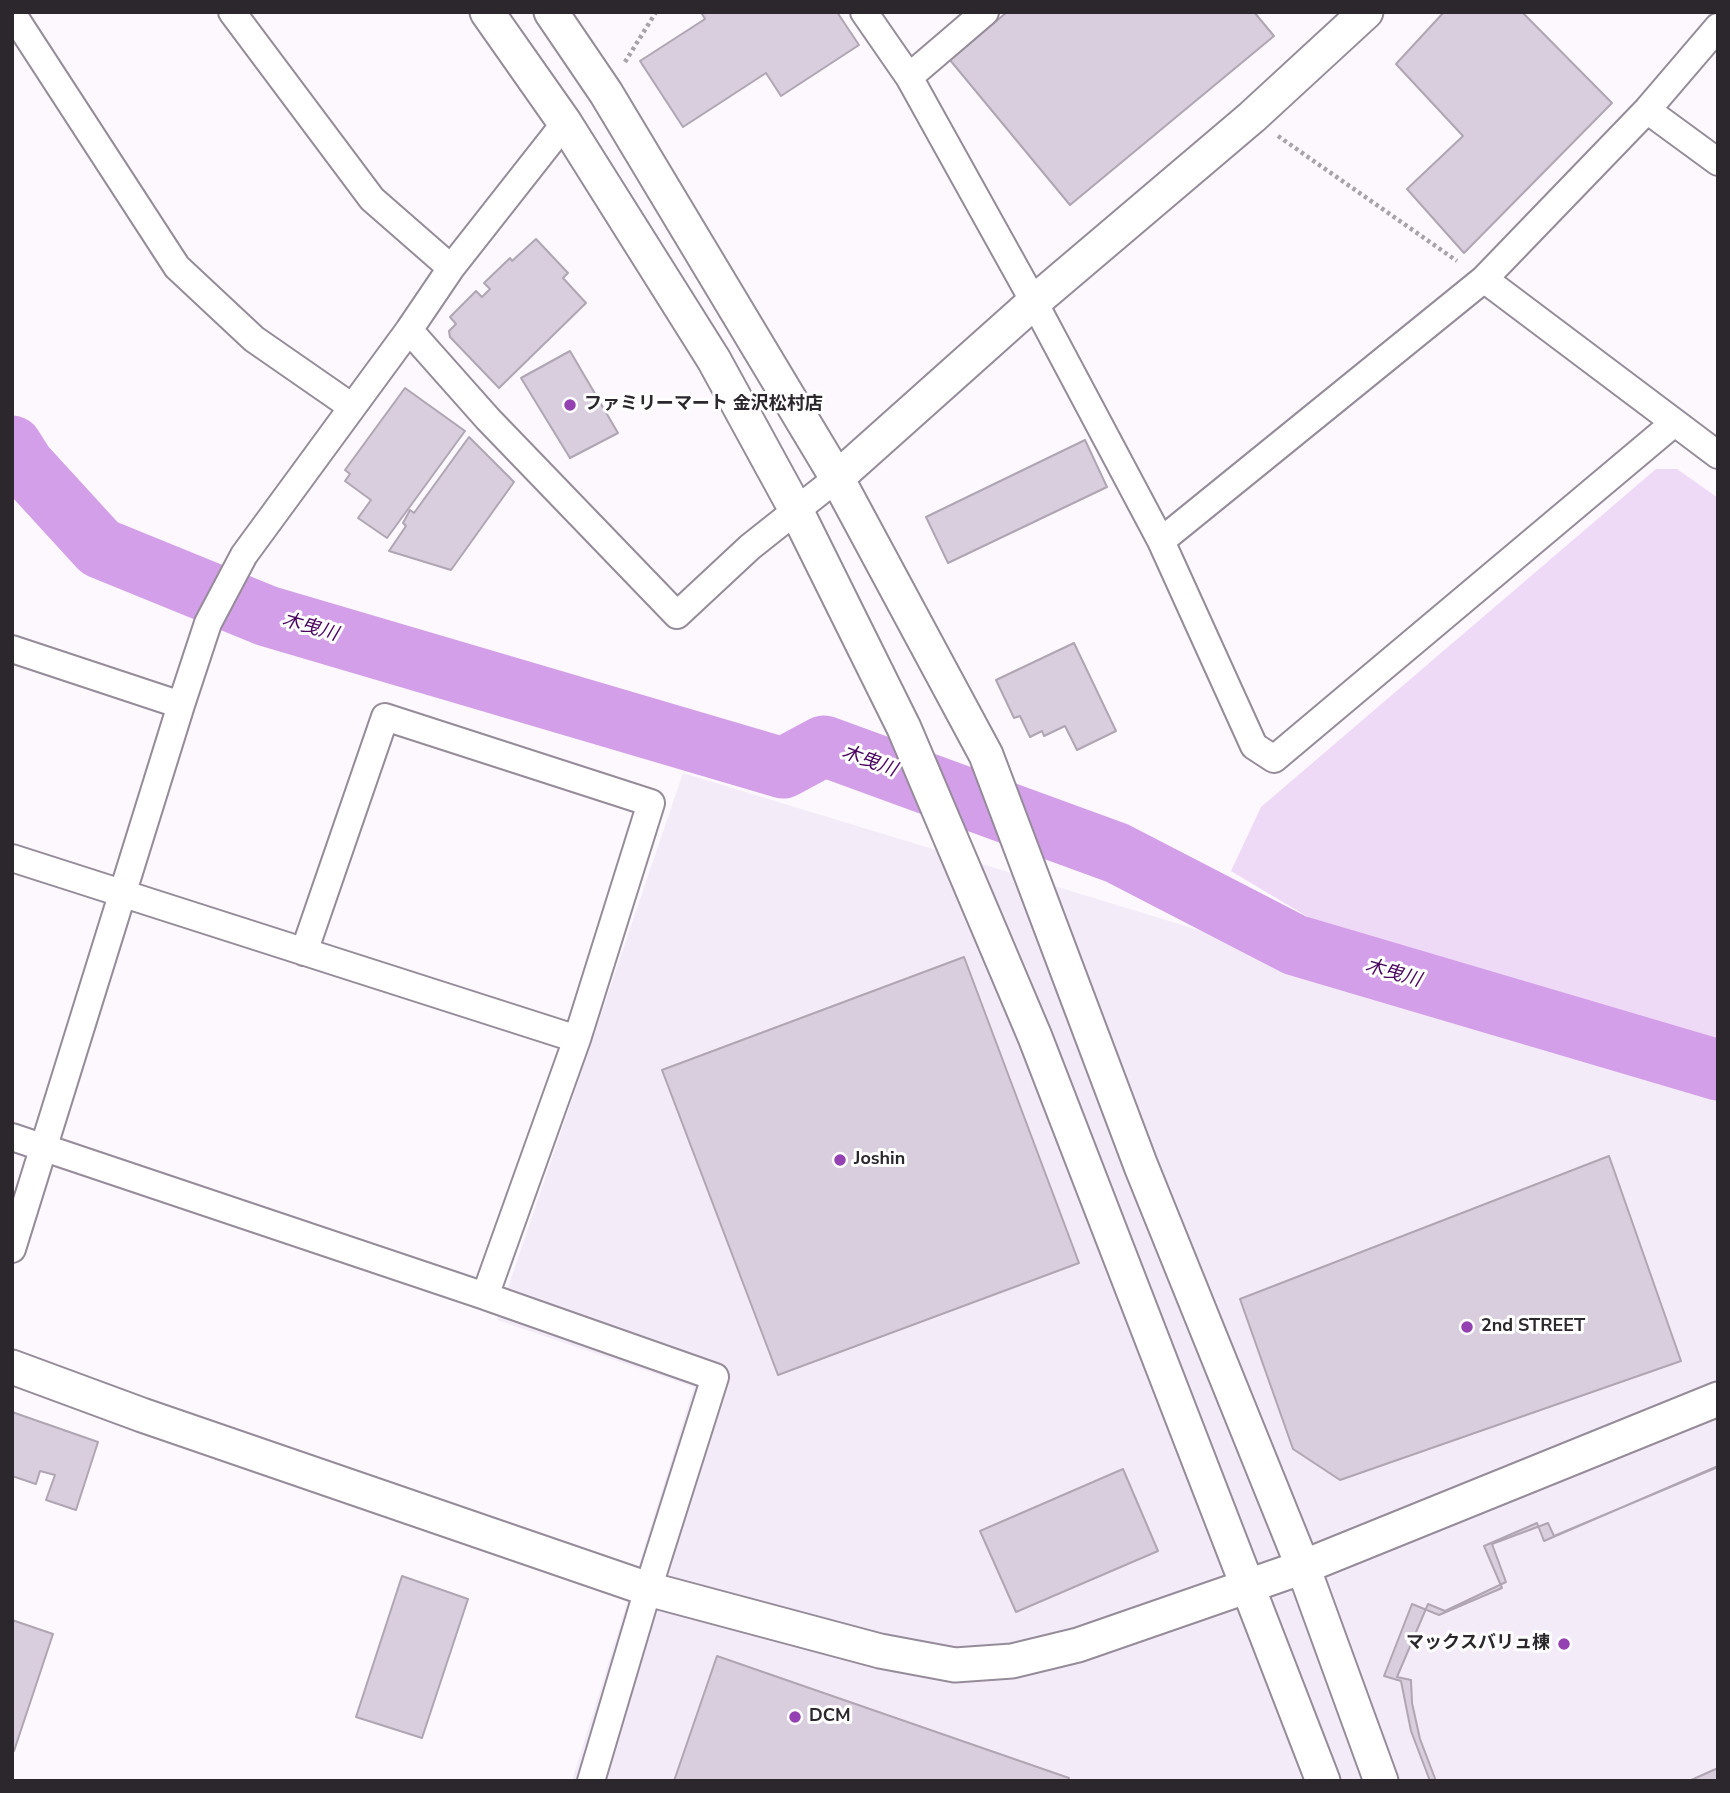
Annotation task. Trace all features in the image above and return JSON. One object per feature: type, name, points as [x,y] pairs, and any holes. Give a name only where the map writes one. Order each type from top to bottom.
[{"type":"street","points":[[232,12],[372,199],[451,268]]},
{"type":"street","points":[[487,12],[565,123],[714,360],[796,510],[904,728],[1068,1122],[1322,1781]]},
{"type":"street","points":[[551,12],[606,93],[837,478],[986,755],[1141,1166],[1303,1567],[1381,1781]]},
{"type":"street","points":[[864,12],[909,77],[1034,302],[1161,541],[1254,746],[1274,759],[1674,424]]},
{"type":"street","points":[[909,77],[985,12]]},
{"type":"street","points":[[409,330],[488,419],[677,615],[750,547],[837,478],[1034,302],[1252,117],[1366,12]]},
{"type":"street","points":[[12,13],[177,267],[254,339],[352,407]]},
{"type":"street","points":[[1161,541],[1484,279],[1647,110],[1718,27]]},
{"type":"street","points":[[1647,110],[1718,162]]},
{"type":"street","points":[[12,1249],[181,705],[208,623],[226,585],[244,555],[409,330],[451,268],[565,123]]},
{"type":"street","points":[[1484,279],[1718,455]]},
{"type":"street","points":[[12,649],[181,705]]},
{"type":"street","points":[[303,952],[385,718],[651,803],[577,1039],[485,1296]]},
{"type":"street","points":[[12,858],[577,1039]]},
{"type":"street","points":[[12,1137],[485,1296],[715,1377],[591,1781]]},
{"type":"street","points":[[12,1367],[155,1420],[648,1589],[880,1651],[956,1665],[1012,1661],[1078,1645],[1246,1587],[1303,1567],[1718,1399]]},
{"type":"path","points":[[606,93],[656,12]]},
{"type":"path","points":[[1252,117],[1380,209],[1484,279]]},
{"type":"shaded area","points":[[1656,469],[1677,469],[1718,498],[1718,1051],[1318,923],[1231,871],[1261,807]]},
{"type":"shaded area","points":[[683,773],[1718,1088],[1718,1781],[572,1781],[694,1387],[497,1320]]},
{"type":"building","points":[[701,12],[837,12],[859,45],[781,96],[766,73],[683,127],[640,61],[705,19]]},
{"type":"building","points":[[1007,12],[1254,12],[1274,36],[1070,205],[950,60]]},
{"type":"building","points":[[1444,12],[1522,12],[1612,103],[1464,253],[1407,189],[1463,136],[1396,64]]},
{"type":"building","points":[[536,239],[568,273],[563,278],[586,303],[499,388],[450,337],[449,331],[456,324],[450,317],[476,291],[482,297],[490,289],[484,283],[510,258],[512,261]]},
{"type":"building","name":"ファミリーマート 金沢松村店","points":[[570,351],[618,433],[570,458],[521,378]]},
{"type":"building","points":[[405,388],[465,431],[387,538],[358,518],[371,500],[345,481],[350,474],[345,470]]},
{"type":"building","points":[[469,437],[514,482],[451,570],[389,551],[406,526],[403,523],[410,510],[414,513]]},
{"type":"building","points":[[1085,440],[1107,487],[948,563],[926,517]]},
{"type":"building","points":[[1074,643],[1116,731],[1077,750],[1065,726],[1044,736],[1042,731],[1030,737],[1020,716],[1014,718],[996,680]]},
{"type":"building","points":[[964,957],[1079,1263],[778,1375],[662,1070]]},
{"type":"building","points":[[1609,1156],[1681,1361],[1340,1480],[1293,1449],[1240,1299]]},
{"type":"building","points":[[12,1412],[98,1442],[76,1510],[46,1500],[55,1475],[40,1471],[36,1484],[12,1476]]},
{"type":"building","name":"マックスバリュ棟","points":[[1718,1466],[1718,1768],[1689,1781],[1430,1781],[1411,1731],[1401,1681],[1384,1676],[1412,1604],[1439,1615],[1502,1588],[1484,1546],[1537,1523],[1544,1541]]},
{"type":"building","name":"マックスバリュ棟","points":[[1718,1467],[1718,1781],[1436,1781],[1420,1739],[1412,1703],[1411,1680],[1397,1677],[1428,1604],[1445,1611],[1506,1582],[1492,1544],[1548,1523],[1554,1536]]},
{"type":"building","points":[[1123,1469],[1158,1551],[1016,1612],[980,1531]]},
{"type":"building","points":[[402,1576],[468,1599],[422,1738],[356,1717]]},
{"type":"building","points":[[12,1620],[53,1634],[14,1751],[12,1750]]},
{"type":"building","name":"DCM","points":[[717,1656],[1069,1778],[1068,1781],[674,1781]]},
{"type":"waterway","name":"木曳川","points":[[12,446],[24,465],[100,548],[267,616],[783,768],[824,746],[1117,853],[1295,945],[1718,1070]]},
{"type":"place","name":"ファミリーマート 金沢松村店","points":[[570,405]]},
{"type":"place","name":"Joshin","points":[[840,1160]]},
{"type":"place","name":"2nd STREET","points":[[1467,1327]]},
{"type":"place","name":"マックスバリュ棟","points":[[1564,1644]]},
{"type":"place","name":"DCM","points":[[795,1717]]}]
